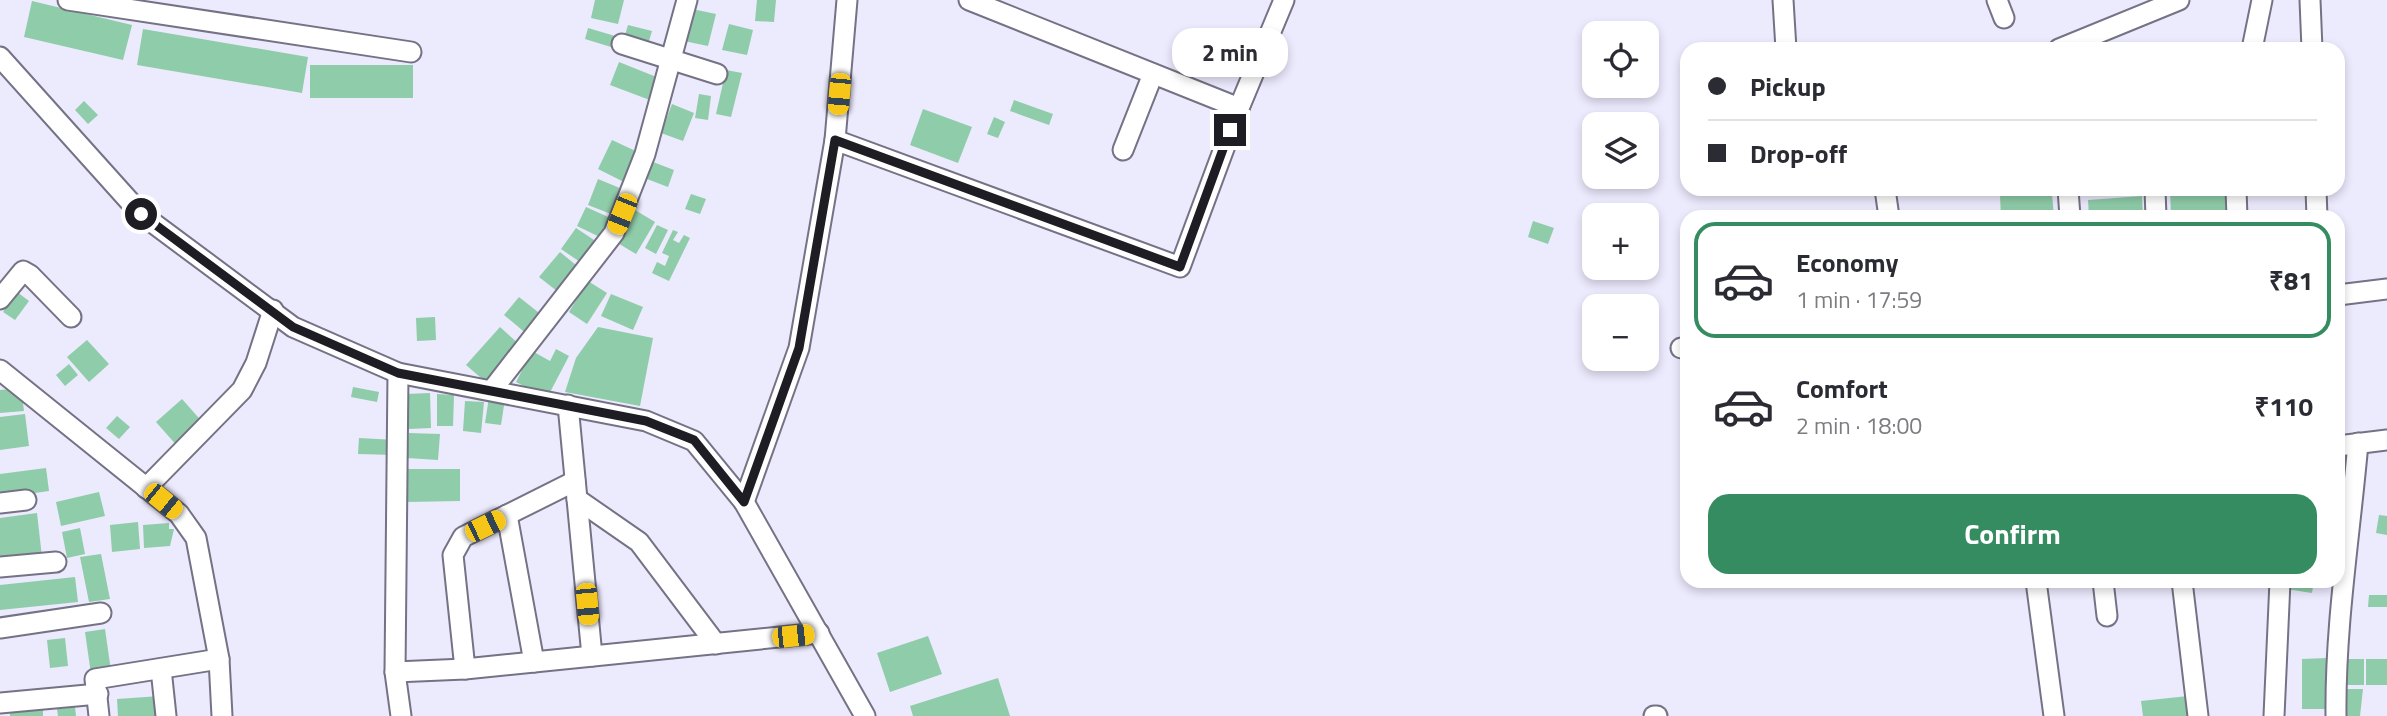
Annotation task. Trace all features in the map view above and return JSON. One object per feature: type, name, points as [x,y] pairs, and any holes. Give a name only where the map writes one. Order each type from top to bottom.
[{"type":"street","points":[[68,0],[411,52]]},
{"type":"street","points":[[492,390],[614,233],[645,154],[687,0]]},
{"type":"street","points":[[744,502],[799,348],[835,140],[847,0]]},
{"type":"street","points":[[969,0],[1239,108]]},
{"type":"street","points":[[835,140],[1180,267],[1239,108],[1284,0]]},
{"type":"street","points":[[1783,0],[1786,42]]},
{"type":"street","points":[[2076,42],[2179,0]]},
{"type":"street","points":[[2253,42],[2262,0]]},
{"type":"street","points":[[2310,0],[2312,42]]},
{"type":"street","points":[[622,44],[670,62],[717,74]]},
{"type":"street","points":[[0,57],[141,214],[293,327],[398,373],[646,421],[694,440],[744,502],[865,716]]},
{"type":"street","points":[[1123,150],[1153,74]]},
{"type":"street","points":[[0,299],[23,271],[71,317]]},
{"type":"street","points":[[2345,294],[2387,289]]},
{"type":"street","points":[[146,488],[242,390],[256,363],[273,310]]},
{"type":"street","points":[[0,370],[179,514],[197,538],[219,659],[222,716]]},
{"type":"street","points":[[398,373],[395,672],[401,716]]},
{"type":"street","points":[[568,405],[592,656]]},
{"type":"street","points":[[2345,580],[2348,559],[2348,445],[2387,440]]},
{"type":"street","points":[[465,669],[453,555],[463,537],[507,515],[576,490]]},
{"type":"street","points":[[576,490],[639,542],[716,644]]},
{"type":"street","points":[[0,503],[26,499]]},
{"type":"street","points":[[507,515],[534,662]]},
{"type":"street","points":[[0,567],[56,562]]},
{"type":"street","points":[[2037,588],[2054,716]]},
{"type":"street","points":[[2104,588],[2107,616]]},
{"type":"street","points":[[2183,588],[2198,716]]},
{"type":"street","points":[[2274,716],[2280,588]]},
{"type":"street","points":[[2336,716],[2335,650],[2344,588]]},
{"type":"street","points":[[0,628],[101,613]]},
{"type":"street","points":[[395,672],[465,669],[818,633]]},
{"type":"street","points":[[99,716],[95,679],[219,659]]},
{"type":"street","points":[[162,669],[166,716]]},
{"type":"street","points":[[5,707],[98,694]]},
{"type":"building","points":[[595,0],[624,0],[618,24],[591,18]]},
{"type":"building","points":[[757,0],[776,0],[774,22],[755,21]]},
{"type":"building","points":[[32,1],[132,25],[123,60],[24,37]]},
{"type":"building","points":[[692,9],[716,14],[708,46],[684,41]]},
{"type":"building","points":[[729,24],[753,30],[747,55],[722,50]]},
{"type":"building","points":[[628,25],[652,31],[647,48],[623,42]]},
{"type":"building","points":[[588,28],[615,36],[611,47],[585,39]]},
{"type":"building","points":[[143,29],[308,57],[302,93],[137,65]]},
{"type":"building","points":[[619,62],[664,80],[655,102],[610,85]]},
{"type":"building","points":[[310,65],[413,65],[413,98],[310,98]]},
{"type":"building","points":[[726,70],[742,73],[731,117],[716,114]]},
{"type":"building","points":[[699,94],[711,96],[708,120],[695,118]]},
{"type":"building","points":[[1014,100],[1053,114],[1049,125],[1010,111]]},
{"type":"building","points":[[84,101],[98,115],[88,124],[75,110]]},
{"type":"building","points":[[672,104],[694,113],[683,141],[661,133]]},
{"type":"building","points":[[923,109],[972,127],[958,163],[910,145]]},
{"type":"building","points":[[994,117],[1005,122],[998,138],[987,134]]},
{"type":"building","points":[[612,140],[642,154],[628,184],[598,169]]},
{"type":"building","points":[[653,162],[674,170],[668,187],[647,179]]},
{"type":"building","points":[[598,179],[627,191],[616,216],[588,205]]},
{"type":"building","points":[[691,194],[706,199],[700,214],[685,209]]},
{"type":"building","points":[[2000,196],[2052,196],[2053,210],[2001,210]]},
{"type":"building","points":[[2142,196],[2143,210],[2089,210],[2088,200]]},
{"type":"building","points":[[2170,196],[2225,196],[2226,210],[2171,210]]},
{"type":"building","points":[[586,207],[615,220],[606,240],[577,226]]},
{"type":"building","points":[[635,210],[655,222],[636,254],[616,242]]},
{"type":"building","points":[[1533,221],[1554,228],[1548,244],[1528,237]]},
{"type":"building","points":[[657,225],[668,230],[656,254],[645,248]]},
{"type":"building","points":[[576,228],[597,242],[583,264],[561,249]]},
{"type":"building","points":[[673,230],[678,232],[673,240],[679,243],[684,235],[690,238],[669,281],[652,273],[657,262],[665,266],[669,256],[662,253]]},
{"type":"building","points":[[560,252],[582,270],[562,295],[539,277]]},
{"type":"building","points":[[588,281],[607,293],[587,324],[569,312]]},
{"type":"building","points":[[17,292],[29,301],[15,320],[3,312]]},
{"type":"building","points":[[611,294],[643,307],[633,330],[601,316]]},
{"type":"building","points":[[519,297],[543,316],[528,335],[504,315]]},
{"type":"building","points":[[435,317],[436,340],[417,341],[416,318]]},
{"type":"building","points":[[500,327],[520,345],[487,383],[466,365]]},
{"type":"building","points":[[598,327],[653,338],[640,406],[565,392],[576,358]]},
{"type":"building","points":[[87,340],[109,364],[89,382],[67,357]]},
{"type":"building","points":[[556,349],[569,356],[547,398],[516,382],[532,351],[550,361]]},
{"type":"building","points":[[69,364],[78,375],[65,386],[56,375]]},
{"type":"building","points":[[353,387],[379,392],[377,402],[351,397]]},
{"type":"building","points":[[21,388],[24,411],[0,413],[0,390]]},
{"type":"building","points":[[430,393],[431,428],[408,429],[406,394]]},
{"type":"building","points":[[437,394],[454,395],[453,426],[437,426]]},
{"type":"building","points":[[489,397],[505,399],[501,425],[485,423]]},
{"type":"building","points":[[182,399],[205,425],[179,448],[156,422]]},
{"type":"building","points":[[465,401],[484,402],[481,433],[463,431]]},
{"type":"building","points":[[25,414],[29,446],[0,450],[0,417]]},
{"type":"building","points":[[117,416],[130,427],[119,439],[106,428]]},
{"type":"building","points":[[409,433],[440,434],[438,460],[407,458]]},
{"type":"building","points":[[359,438],[396,440],[395,455],[358,454]]},
{"type":"building","points":[[46,468],[49,491],[0,498],[0,474]]},
{"type":"building","points":[[406,469],[460,469],[460,501],[407,502]]},
{"type":"building","points":[[99,492],[105,516],[61,526],[56,502]]},
{"type":"building","points":[[37,513],[42,557],[0,562],[0,518]]},
{"type":"building","points":[[2379,515],[2387,516],[2387,535],[2376,533]]},
{"type":"building","points":[[138,522],[140,549],[112,552],[110,525]]},
{"type":"building","points":[[169,523],[169,529],[174,529],[170,546],[144,548],[143,525]]},
{"type":"building","points":[[80,528],[85,554],[67,558],[62,532]]},
{"type":"building","points":[[101,554],[110,599],[89,602],[80,557]]},
{"type":"building","points":[[75,577],[78,602],[0,610],[0,585]]},
{"type":"building","points":[[2286,588],[2313,588],[2312,593]]},
{"type":"building","points":[[2369,595],[2387,595],[2387,607],[2368,607]]},
{"type":"building","points":[[105,629],[111,671],[91,674],[85,632]]},
{"type":"building","points":[[928,636],[942,674],[890,692],[877,653]]},
{"type":"building","points":[[65,638],[68,666],[50,668],[47,640]]},
{"type":"building","points":[[2327,658],[2328,709],[2302,709],[2302,659]]},
{"type":"building","points":[[2336,659],[2364,659],[2364,685],[2336,685]]},
{"type":"building","points":[[2366,659],[2387,659],[2387,685],[2366,685]]},
{"type":"building","points":[[998,678],[1010,716],[913,716],[910,706]]},
{"type":"building","points":[[2340,689],[2363,689],[2360,716],[2339,716]]},
{"type":"building","points":[[160,696],[162,716],[118,716],[117,699]]},
{"type":"building","points":[[2188,696],[2191,716],[2143,716],[2141,701]]},
{"type":"building","points":[[43,706],[43,716],[10,716],[10,708]]},
{"type":"building","points":[[75,707],[76,716],[58,716],[57,709]]},
{"type":"route","points":[[141,214],[293,327],[398,373],[646,421],[694,440],[744,502],[799,348],[835,140],[1180,267],[1230,130]]}]
